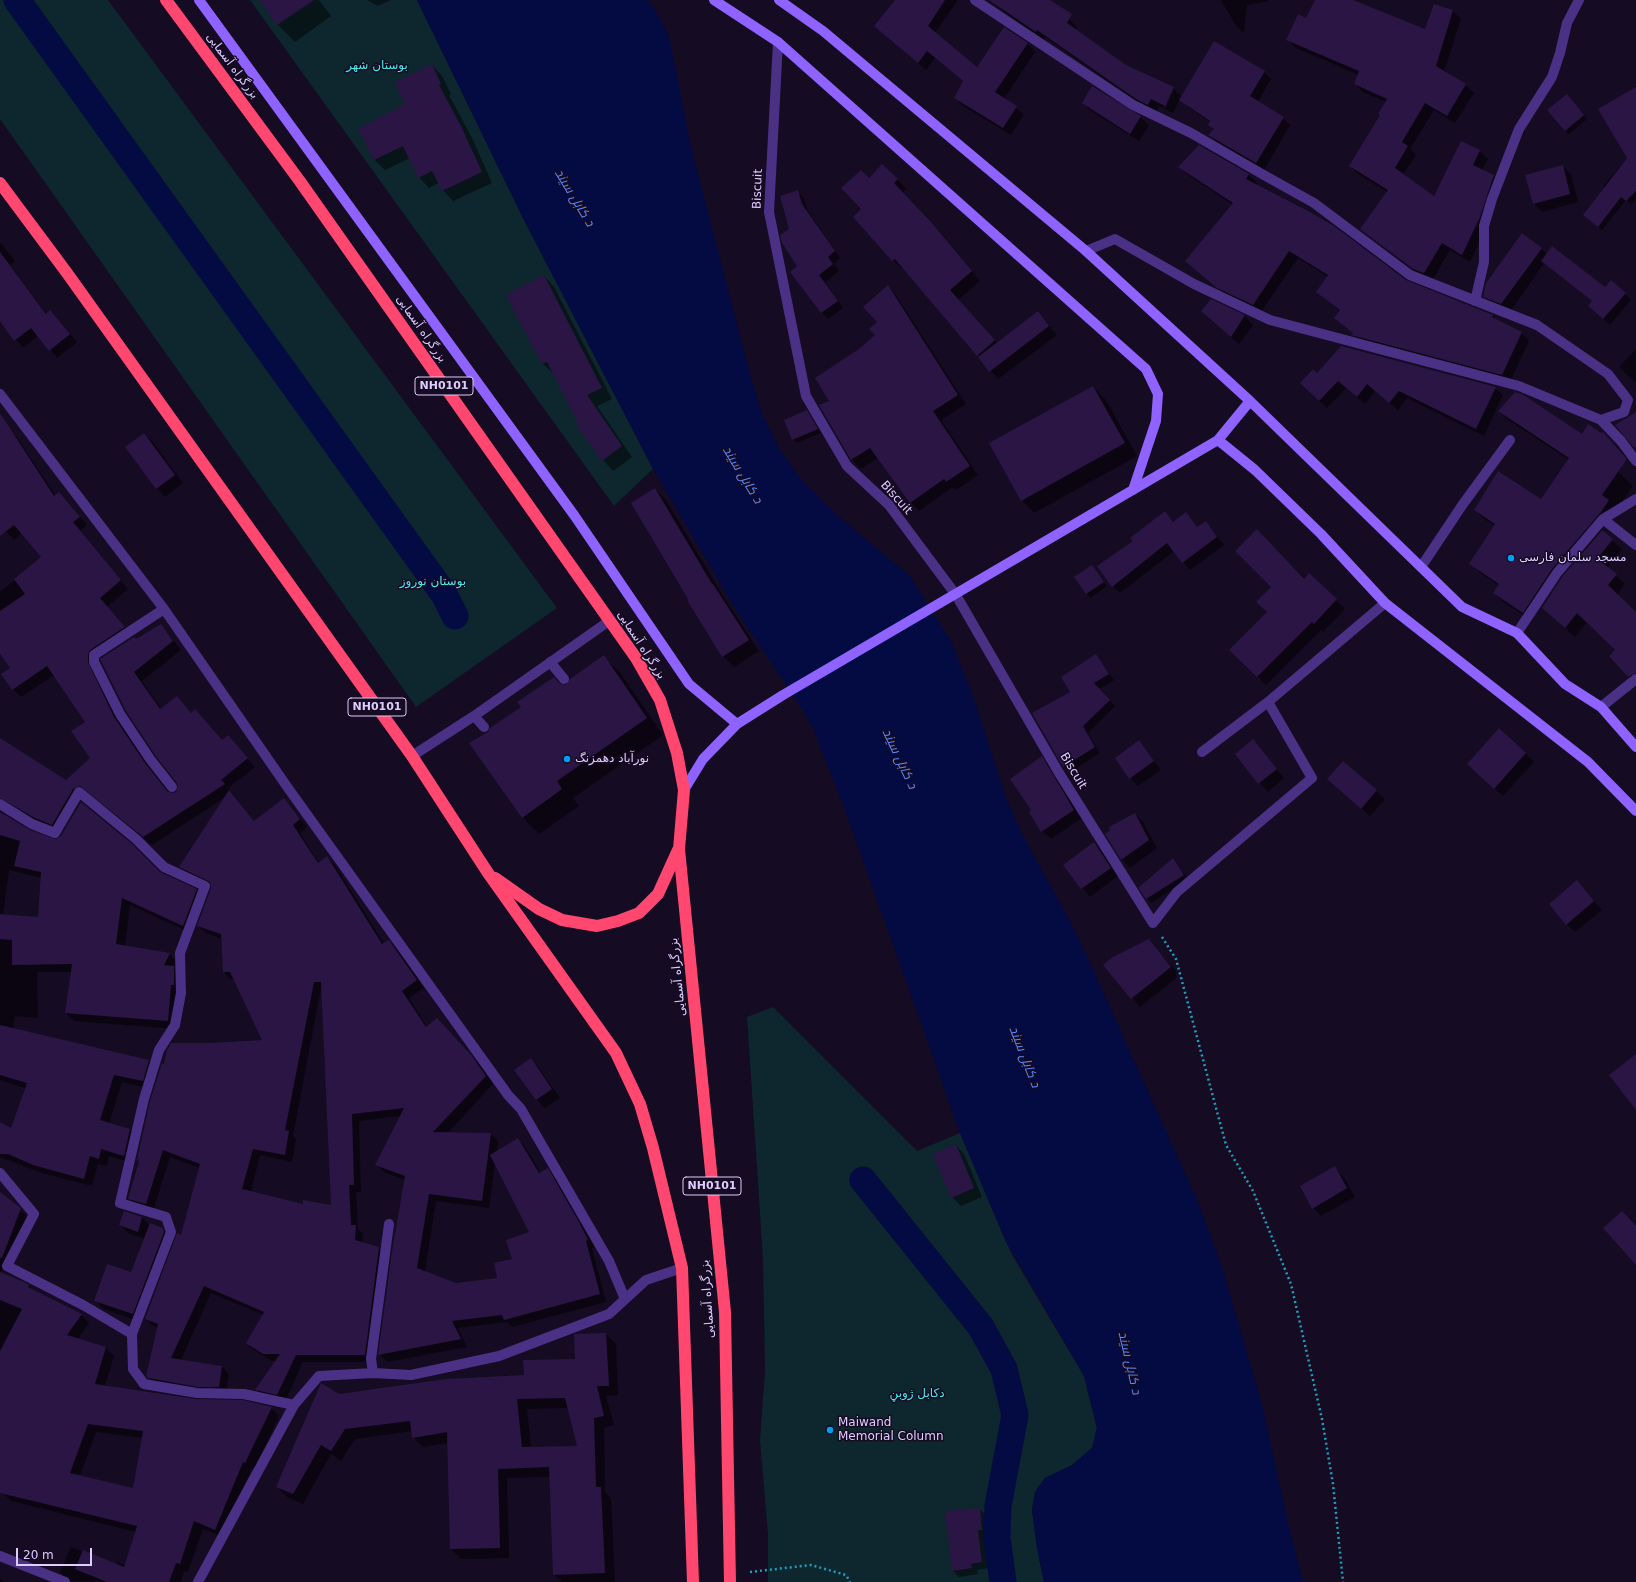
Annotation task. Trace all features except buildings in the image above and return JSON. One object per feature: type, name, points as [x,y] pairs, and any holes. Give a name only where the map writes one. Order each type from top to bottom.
[{"type":"highway","name":"بزرگراه آسمایی","points":[[166,0],[299,180],[636,658],[660,700],[677,753],[684,790],[679,849],[725,1312],[730,1582]]},
{"type":"highway","name":"بزرگراه آسمایی","points":[[0,183],[71,279],[412,756],[488,873],[616,1054],[640,1104],[653,1148],[682,1268],[693,1582]]},
{"type":"highway","name":"NH0101","points":[[488,873],[539,908],[562,920],[596,926],[618,921],[639,913],[658,894],[679,849]]},
{"type":"main road","points":[[199,0],[574,516],[689,684],[737,724]]},
{"type":"main road","points":[[714,0],[778,42],[1146,369],[1158,394],[1156,421],[1134,490]]},
{"type":"main road","points":[[779,0],[822,32],[1086,250],[1250,401],[1462,607],[1517,633],[1565,684],[1601,707],[1636,747]]},
{"type":"main road","points":[[684,790],[703,759],[737,724],[783,695],[956,595],[1218,440],[1250,401]]},
{"type":"main road","points":[[1218,440],[1255,470],[1316,529],[1385,603],[1588,762],[1636,811]]},
{"type":"street","points":[[975,0],[1091,79],[1133,105],[1192,133],[1314,203],[1410,275],[1537,325],[1608,374],[1628,400],[1624,412],[1601,420]]},
{"type":"street","points":[[1474,301],[1484,262],[1484,226],[1492,199],[1518,129],[1552,77],[1560,53],[1567,23],[1579,0]]},
{"type":"street","name":"Biscuit","points":[[778,42],[769,212],[806,396],[847,466],[888,505],[956,595],[1059,773],[1153,924]]},
{"type":"street","points":[[1086,250],[1115,239],[1194,284],[1270,320],[1519,386],[1601,420],[1621,441],[1636,461]]},
{"type":"street","points":[[0,394],[164,609],[288,788],[508,1095],[521,1109],[609,1261],[625,1299]]},
{"type":"street","points":[[1421,567],[1463,504],[1510,440]]},
{"type":"street","points":[[1517,633],[1557,573],[1603,519],[1636,499]]},
{"type":"street","points":[[1603,519],[1636,545]]},
{"type":"street","points":[[1202,752],[1268,702],[1385,603]]},
{"type":"street","points":[[164,609],[94,655],[94,662],[120,714],[150,759],[172,787]]},
{"type":"street","points":[[412,756],[474,716],[609,621]]},
{"type":"street","points":[[550,662],[564,679]]},
{"type":"street","points":[[1601,707],[1636,679]]},
{"type":"street","points":[[1153,924],[1177,892],[1312,778],[1268,702]]},
{"type":"street","points":[[474,716],[484,727]]},
{"type":"street","points":[[0,804],[32,824],[54,833],[79,792],[136,839],[164,867],[205,886],[180,953],[181,993],[175,1025],[159,1050],[144,1099],[120,1203],[166,1217],[171,1232],[132,1334],[133,1369],[144,1384],[197,1393],[244,1394],[294,1405]]},
{"type":"street","points":[[0,1173],[34,1214],[4,1268],[83,1305],[132,1334]]},
{"type":"street","points":[[373,1373],[371,1359],[389,1224]]},
{"type":"street","points":[[198,1582],[294,1405],[319,1376],[373,1373],[410,1375],[499,1356],[609,1314],[646,1280],[682,1268]]},
{"type":"street","points":[[0,1556],[65,1582]]},
{"type":"path","points":[[1153,924],[1176,960],[1226,1145],[1253,1191],[1291,1284],[1322,1419],[1333,1484],[1343,1582]]},
{"type":"path","points":[[750,1570],[811,1565],[846,1575],[850,1582]]},
{"type":"green space","name":"بوستان نوروز","points":[[0,0],[108,0],[557,608],[416,707],[0,119]]},
{"type":"green space","name":"بوستان شهر","points":[[250,0],[417,0],[523,218],[653,469],[614,506]]},
{"type":"green space","name":"دکابل ژوبڼ","points":[[773,1007],[917,1151],[960,1133],[1011,1253],[1084,1376],[1097,1428],[1092,1448],[1072,1465],[1045,1478],[1035,1492],[1032,1510],[1037,1548],[1044,1582],[768,1582],[768,1535],[760,1441],[765,1370],[763,1259],[747,1017]]},
{"type":"water","name":"د کابل سيند","points":[[417,0],[647,0],[654,8],[669,36],[691,147],[751,378],[762,413],[780,450],[801,479],[837,515],[910,576],[952,643],[974,699],[1005,795],[1021,832],[1071,923],[1198,1202],[1221,1264],[1262,1404],[1288,1523],[1303,1582],[1044,1582],[1037,1548],[1032,1510],[1035,1492],[1045,1478],[1072,1465],[1092,1448],[1097,1428],[1084,1376],[1005,1240],[960,1133],[845,810],[814,731],[802,709],[734,607],[653,469],[523,218]]},
{"type":"waterway","points":[[17,0],[444,594],[455,616]]},
{"type":"waterway","points":[[863,1180],[981,1327],[1004,1369],[1015,1415],[998,1506],[997,1537],[1003,1582]]},
{"type":"place","name":"مسجد سلمان فارسی","points":[[1511,558]]},
{"type":"place","name":"نورآباد دهمزنگ","points":[[567,759]]},
{"type":"place","name":"Maiwand Memorial Column","points":[[830,1430]]}]
